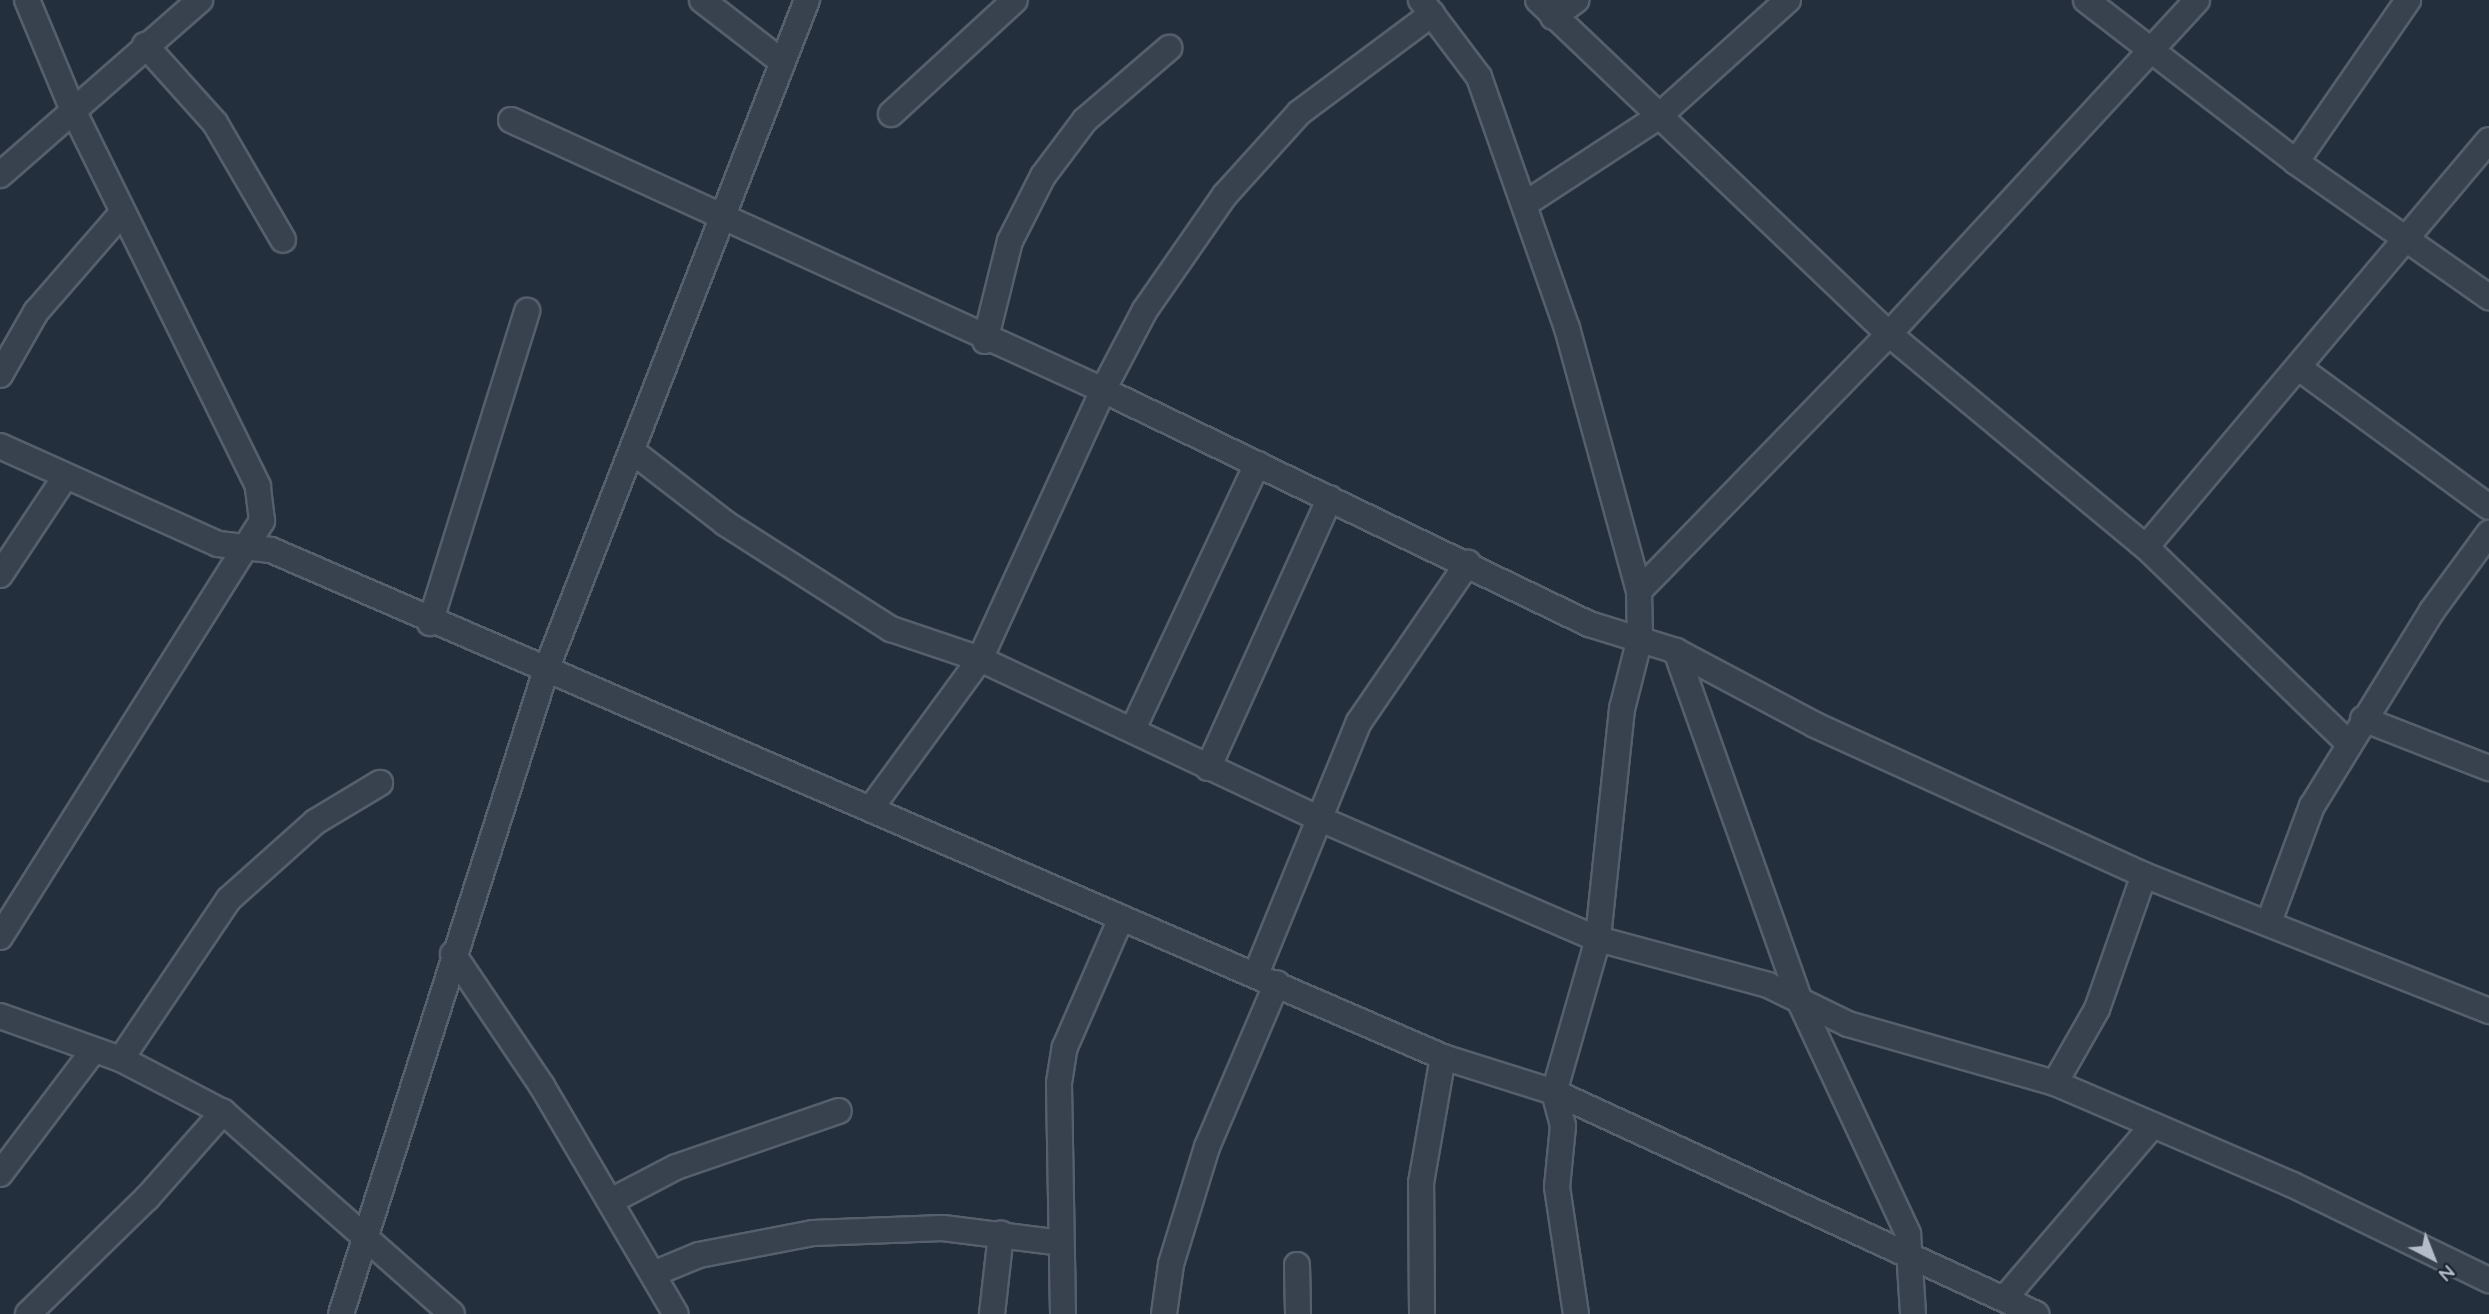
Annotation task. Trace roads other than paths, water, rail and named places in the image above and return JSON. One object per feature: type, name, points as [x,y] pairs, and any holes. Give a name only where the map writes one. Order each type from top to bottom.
[{"type":"street","points":[[0,937],[248,548],[262,521],[258,486],[72,108],[27,0]]},
{"type":"street","points":[[0,175],[145,44],[200,0]]},
{"type":"street","points":[[702,0],[781,61]]},
{"type":"street","points":[[338,1312],[369,1237],[453,954],[546,670],[807,0]]},
{"type":"street","points":[[891,114],[1015,0]]},
{"type":"street","points":[[1545,9],[1576,0]]},
{"type":"street","points":[[1525,204],[1658,117],[1788,0]]},
{"type":"street","points":[[2086,0],[2296,162],[2408,237],[2489,297]]},
{"type":"street","points":[[1639,592],[1889,334],[2197,0]]},
{"type":"street","points":[[2296,162],[2408,0]]},
{"type":"street","points":[[871,808],[979,659],[1102,390],[1145,310],[1225,195],[1299,113],[1427,7],[1479,77],[1567,328],[1639,592],[1640,638],[1622,709],[1598,939],[1554,1092],[1563,1126],[1557,1187],[1576,1314]]},
{"type":"street","points":[[1545,9],[1889,334],[2146,547],[2348,744]]},
{"type":"street","points":[[145,44],[215,123],[283,240]]},
{"type":"street","points":[[985,341],[1010,242],[1043,176],[1085,120],[1169,47]]},
{"type":"street","points":[[511,120],[985,341],[1102,390],[1468,563],[1589,624],[1676,651],[1815,725],[2144,875],[2269,922],[2489,1011]]},
{"type":"street","points":[[2146,547],[2489,140]]},
{"type":"street","points":[[0,375],[36,312],[122,213]]},
{"type":"street","points":[[430,623],[527,311]]},
{"type":"street","points":[[2299,368],[2489,507]]},
{"type":"street","points":[[0,446],[218,544],[271,551],[430,623],[871,808],[1443,1057],[1554,1092],[1913,1255],[2036,1314]]},
{"type":"street","points":[[632,451],[725,523],[891,629],[979,659],[1318,818],[1598,939],[1768,985],[1848,1024],[2055,1083],[2153,1125],[2489,1280]]},
{"type":"street","points":[[1133,729],[1257,464]]},
{"type":"street","points":[[0,575],[65,477]]},
{"type":"street","points":[[1208,768],[1330,498]]},
{"type":"street","points":[[2269,922],[2312,806],[2363,719],[2489,533]]},
{"type":"street","points":[[1164,1314],[1187,1207],[1267,979],[1318,818],[1359,722],[1468,563]]},
{"type":"street","points":[[1676,651],[1800,1002],[1913,1255],[1913,1314]]},
{"type":"street","points":[[2363,719],[2489,768]]},
{"type":"street","points":[[121,1059],[229,899],[315,822],[380,783]]},
{"type":"street","points":[[2055,1083],[2097,1009],[2144,875]]},
{"type":"street","points":[[1063,1314],[1059,1083],[1065,1047],[1121,918]]},
{"type":"street","points":[[453,954],[611,1201],[676,1314]]},
{"type":"street","points":[[0,1016],[121,1059],[223,1112],[369,1237],[453,1314]]},
{"type":"street","points":[[0,1174],[93,1051]]},
{"type":"street","points":[[1422,1314],[1420,1183],[1443,1057]]},
{"type":"street","points":[[611,1201],[676,1167],[839,1111]]},
{"type":"street","points":[[28,1314],[147,1198],[223,1112]]},
{"type":"street","points":[[2004,1298],[2153,1125]]},
{"type":"street","points":[[653,1274],[699,1255],[813,1233],[943,1228],[1061,1243]]},
{"type":"street","points":[[992,1314],[1002,1234]]},
{"type":"street","points":[[1297,1265],[1298,1314]]}]
